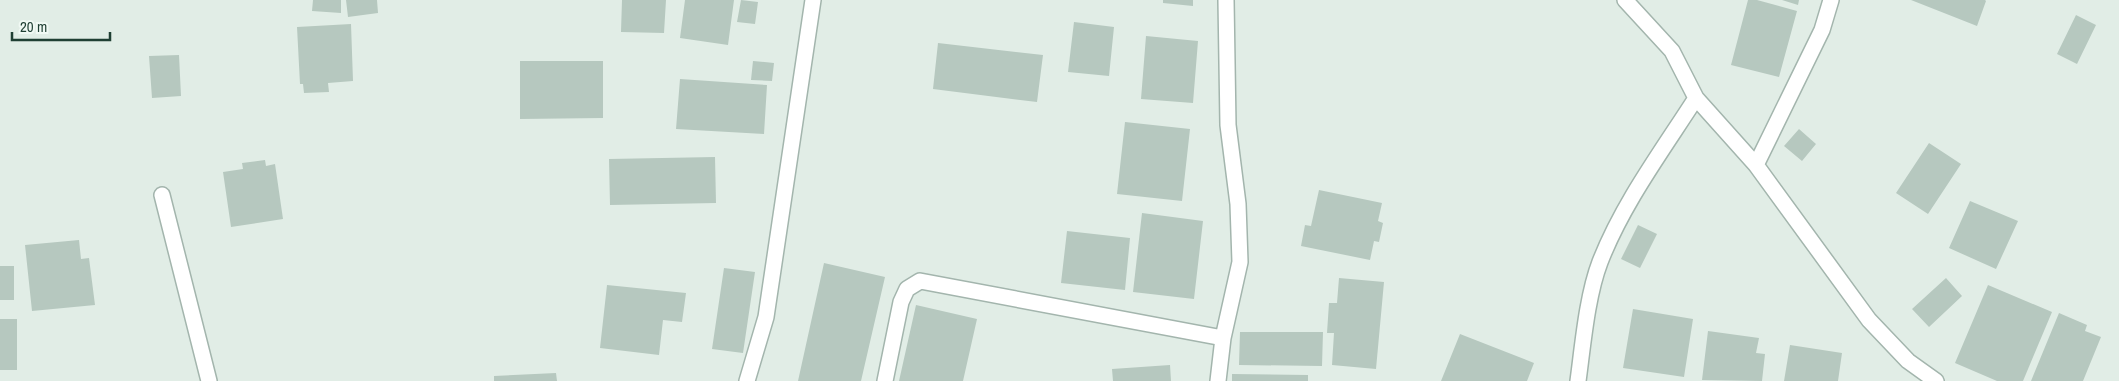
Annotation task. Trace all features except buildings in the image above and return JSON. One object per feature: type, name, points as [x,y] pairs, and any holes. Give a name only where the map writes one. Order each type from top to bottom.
[{"type":"street","points":[[747,381],[766,317],[813,0]]},
{"type":"street","points":[[1218,381],[1223,338],[1240,262],[1238,204],[1228,125],[1226,0]]},
{"type":"street","points":[[1626,0],[1672,51],[1696,98],[1756,166],[1869,320],[1908,361],[1936,381]]},
{"type":"street","points":[[1756,166],[1822,30],[1831,0]]},
{"type":"street","points":[[1578,381],[1589,310],[1600,263],[1624,209],[1696,98]]},
{"type":"street","points":[[162,195],[209,381]]},
{"type":"street","points":[[885,381],[901,302],[906,289],[920,281],[1223,338]]}]
